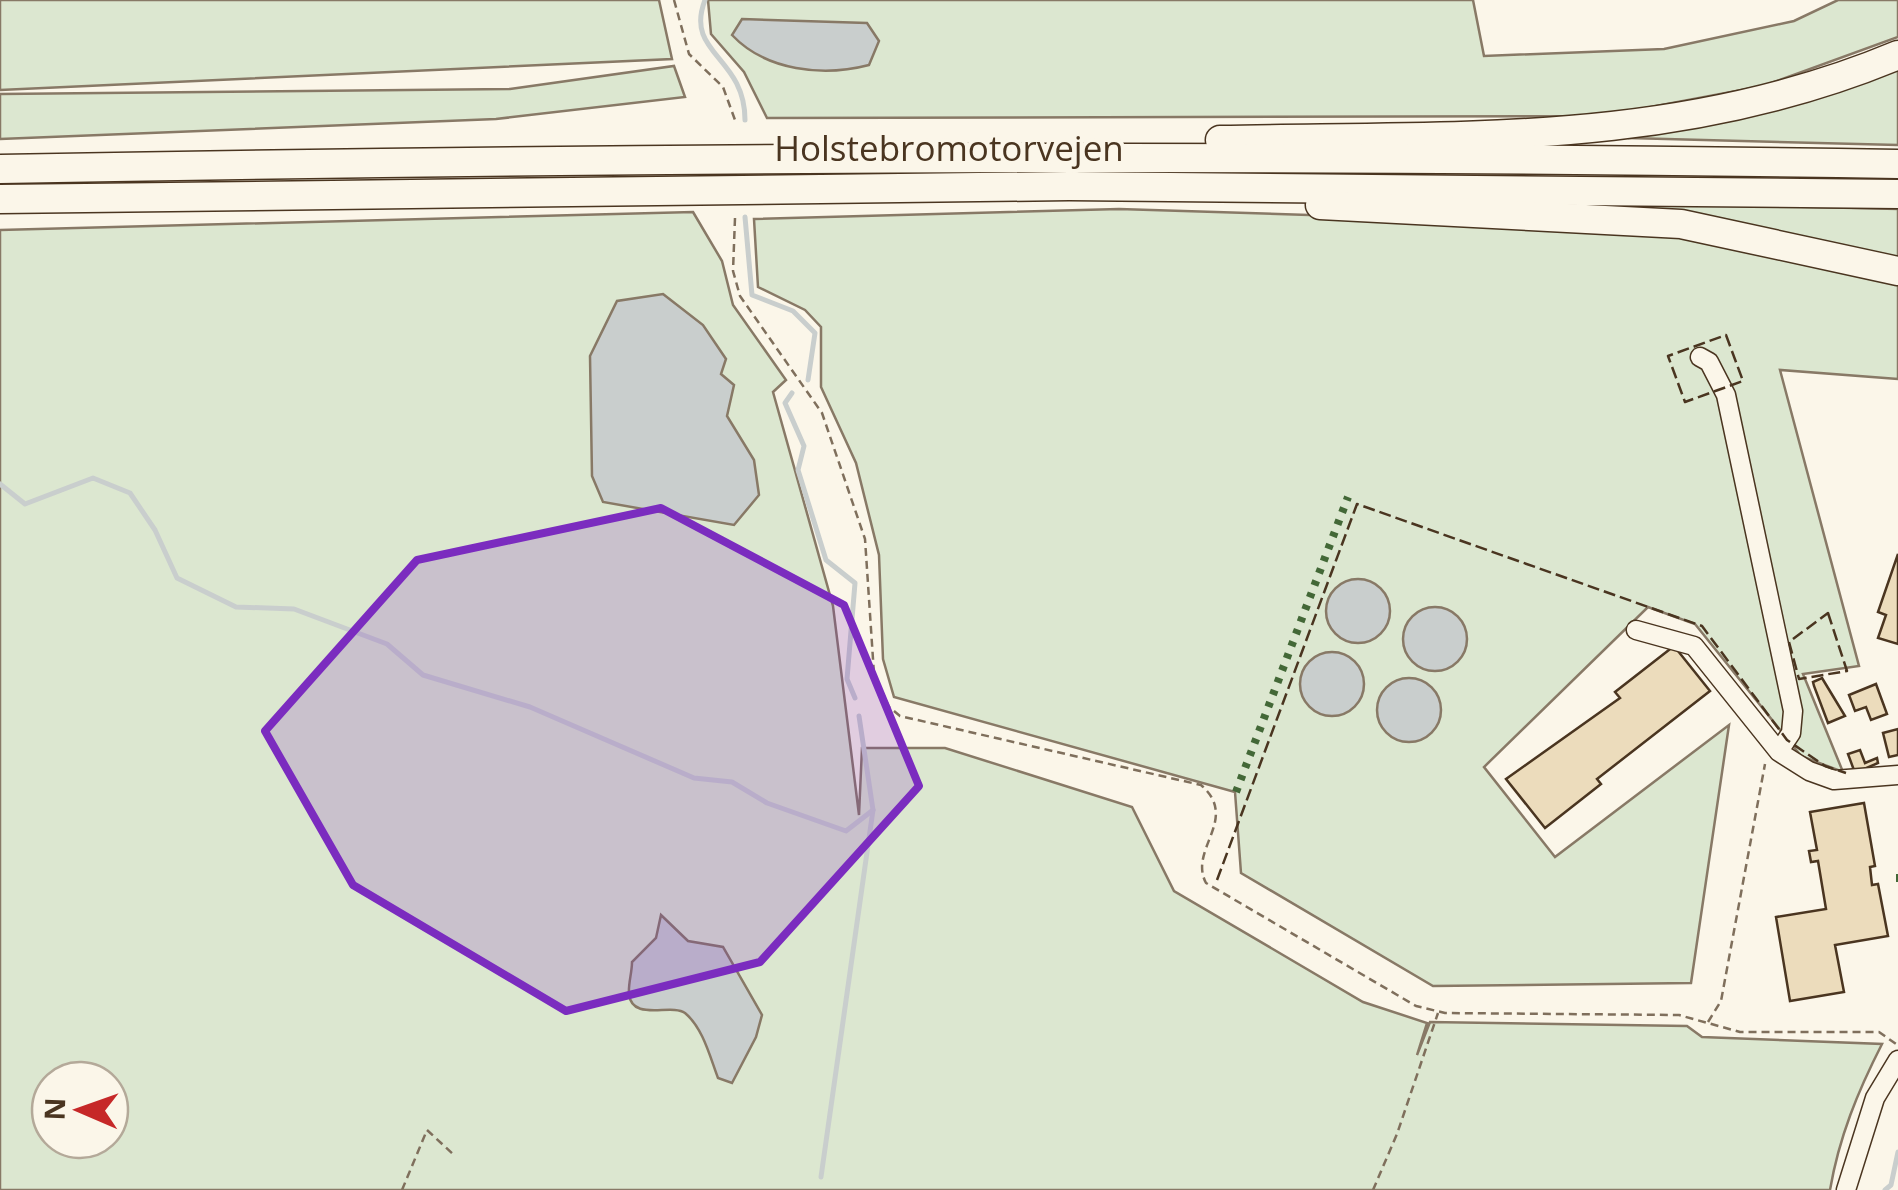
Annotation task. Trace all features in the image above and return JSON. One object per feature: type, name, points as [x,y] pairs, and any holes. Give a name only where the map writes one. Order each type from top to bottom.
[{"type":"highway","points":[[792,158],[923,145],[1576,133],[1660,123],[1764,101],[1898,55]]},
{"type":"highway","name":"Holstebromotorvejen","points":[[0,169],[792,158],[1563,159],[1898,164]]},
{"type":"highway","points":[[1069,186],[1132,196],[1681,224],[1898,271]]},
{"type":"highway","name":"Holstebromotorvejen","points":[[0,199],[1069,186],[1898,194]]},
{"type":"street","points":[[1700,357],[1708,362],[1726,395],[1792,711],[1791,734],[1779,751]]},
{"type":"street","points":[[1636,630],[1694,646],[1779,751],[1834,780],[1898,775]]},
{"type":"street","points":[[1846,1190],[1874,1098],[1898,1060]]},
{"type":"path","points":[[674,0],[689,54],[723,87],[735,120]]},
{"type":"path","points":[[735,218],[733,271],[740,296],[822,413],[864,539],[874,674],[889,707],[900,716],[1201,784],[1216,802],[1217,816],[1201,869],[1216,893],[1416,1006],[1438,1010],[1679,1015],[1740,1032],[1879,1032],[1898,1046]]},
{"type":"path","points":[[1707,1023],[1721,1001],[1763,766],[1779,751]]},
{"type":"path","points":[[1372,1190],[1397,1134],[1438,1010]]},
{"type":"path","points":[[402,1190],[427,1130],[454,1155]]},
{"type":"highlighted area","points":[[661,508],[844,605],[919,786],[760,962],[566,1011],[353,885],[265,731],[417,560]]},
{"type":"green space","points":[[0,0],[659,0],[672,59],[0,90]]},
{"type":"green space","points":[[708,0],[1473,0],[1484,56],[1664,49],[1794,21],[1838,0],[1898,0],[1898,37],[1763,86],[1603,116],[767,118],[744,72],[711,34]]},
{"type":"green space","points":[[674,66],[685,97],[496,119],[0,139],[0,94],[510,89]]},
{"type":"green space","points":[[1898,67],[1898,145],[1628,138],[1766,112]]},
{"type":"green space","points":[[1596,202],[1898,209],[1898,260],[1759,229]]},
{"type":"green space","points":[[1119,209],[1435,219],[1685,237],[1898,283],[1898,379],[1780,370],[1859,666],[1803,674],[1843,772],[1801,756],[1695,624],[1648,607],[1484,767],[1555,857],[1729,725],[1691,983],[1433,986],[1241,873],[1235,792],[894,697],[883,659],[879,555],[856,463],[821,387],[821,327],[805,310],[758,287],[754,219]]},
{"type":"green space","points":[[693,212],[722,261],[733,305],[786,380],[773,392],[833,606],[859,815],[862,748],[945,748],[1132,807],[1174,891],[1363,1002],[1427,1023],[1417,1055],[1430,1022],[1687,1026],[1702,1037],[1882,1044],[1850,1115],[1830,1190],[0,1190],[0,230]]},
{"type":"shaded area","points":[[742,19],[867,23],[879,41],[869,65],[833,70],[796,68],[761,57],[732,35]]},
{"type":"shaded area","points":[[663,294],[703,325],[726,359],[721,374],[734,385],[727,416],[754,460],[759,495],[734,525],[603,502],[592,476],[590,356],[617,301]]},
{"type":"shaded area","points":[[1358,579],[1381,588],[1390,611],[1381,634],[1358,643],[1335,634],[1326,611],[1335,588]]},
{"type":"shaded area","points":[[1435,607],[1458,616],[1467,639],[1458,662],[1435,671],[1412,662],[1403,639],[1412,616]]},
{"type":"shaded area","points":[[1332,652],[1355,661],[1364,684],[1355,707],[1332,716],[1309,707],[1300,684],[1309,661]]},
{"type":"shaded area","points":[[1409,678],[1432,687],[1441,710],[1432,733],[1409,742],[1386,733],[1377,710],[1386,687]]},
{"type":"shaded area","points":[[661,915],[688,941],[723,947],[762,1015],[756,1037],[732,1083],[718,1078],[701,1035],[685,1013],[644,1010],[632,1002],[632,962],[656,938]]},
{"type":"building","points":[[1898,554],[1898,644],[1878,638],[1886,615],[1878,612]]},
{"type":"building","points":[[1674,646],[1710,691],[1597,779],[1601,784],[1545,828],[1506,779],[1620,698],[1615,692]]},
{"type":"building","points":[[1822,678],[1845,716],[1828,723],[1813,682]]},
{"type":"building","points":[[1876,684],[1887,714],[1871,720],[1866,707],[1855,711],[1849,695]]},
{"type":"building","points":[[1898,729],[1898,755],[1889,757],[1883,733]]},
{"type":"building","points":[[1860,750],[1865,763],[1877,758],[1878,763],[1855,773],[1848,754]]},
{"type":"building","points":[[1864,803],[1875,866],[1870,867],[1872,885],[1878,884],[1888,936],[1835,945],[1844,992],[1790,1001],[1776,917],[1826,909],[1818,861],[1811,862],[1809,851],[1817,850],[1810,812]]},
{"type":"waterway","points":[[705,0],[702,33],[736,82],[745,120]]},
{"type":"waterway","points":[[745,217],[752,295],[793,311],[815,333],[808,380]]},
{"type":"waterway","points":[[792,393],[785,403],[804,446],[798,470],[826,560],[855,583],[847,679],[855,698]]},
{"type":"waterway","points":[[0,484],[25,504],[93,478],[130,493],[155,530],[177,578],[236,607],[294,609],[387,644],[423,675],[530,707],[694,778],[732,782],[767,803],[846,831],[873,810]]},
{"type":"waterway","points":[[821,1177],[873,810],[859,716]]},
{"type":"waterway","points":[[1885,1190],[1891,1185],[1898,1152]]},
{"type":"hedge","points":[[1236,792],[1348,497]]},
{"type":"fence","points":[[1726,335],[1743,381],[1685,402],[1668,356],[1726,335]]},
{"type":"fence","points":[[1217,880],[1357,504],[1702,626],[1787,740],[1825,766],[1846,773]]},
{"type":"fence","points":[[1828,613],[1847,671],[1799,679],[1789,642],[1828,613]]}]
